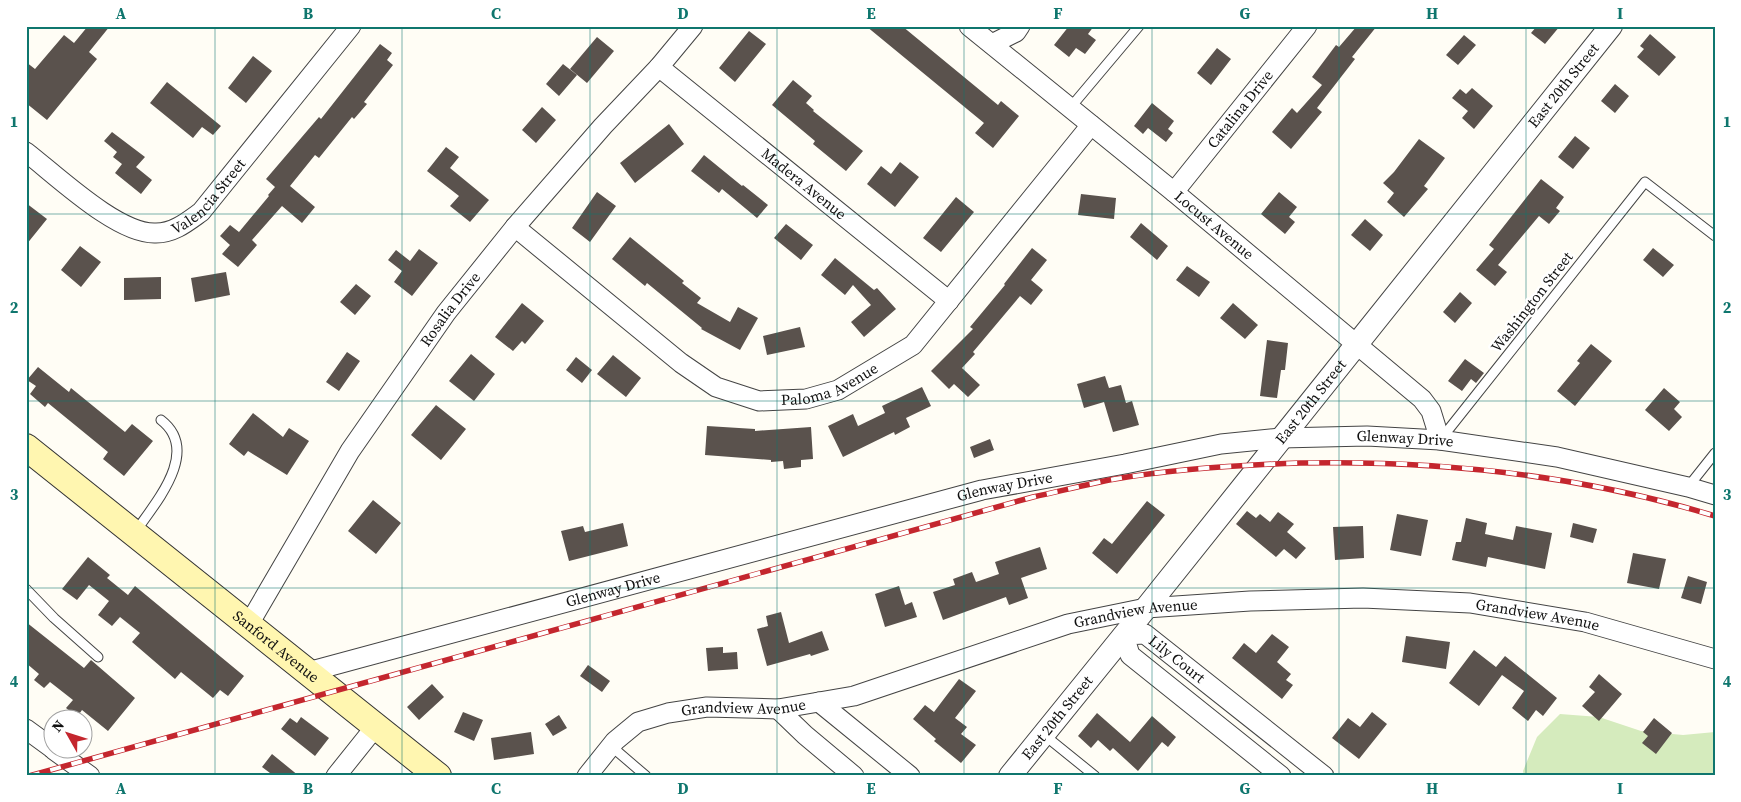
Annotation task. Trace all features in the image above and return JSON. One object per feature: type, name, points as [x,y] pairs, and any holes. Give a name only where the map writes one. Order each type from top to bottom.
[{"type":"main road","name":"Sanford Avenue","points":[[26,447],[438,776]]},
{"type":"street","name":"Valencia Street","points":[[26,152],[107,216],[130,229],[156,233],[179,228],[201,212],[351,26]]},
{"type":"street","name":"Rosalia Drive","points":[[248,624],[350,451],[446,313],[515,227],[603,126],[659,67],[693,26]]},
{"type":"street","name":"Locust Avenue","points":[[969,26],[1174,192],[1422,399],[1431,411],[1440,440]]},
{"type":"street","points":[[992,44],[999,26]]},
{"type":"street","points":[[992,44],[1016,32],[1020,26]]},
{"type":"street","name":"Catalina Drive","points":[[1174,192],[1307,26]]},
{"type":"street","name":"East 20th Street","points":[[1010,776],[1611,26]]},
{"type":"street","name":"Madera Avenue","points":[[659,67],[949,301]]},
{"type":"street","name":"Paloma Avenue","points":[[515,227],[681,363],[716,387],[759,401],[806,399],[838,390],[912,345],[1091,125]]},
{"type":"street","name":"Glenway Drive","points":[[308,672],[982,490],[1221,444],[1281,438],[1367,436],[1440,440],[1557,457],[1688,487],[1715,496]]},
{"type":"street","name":"Grandview Avenue","points":[[587,776],[611,746],[638,722],[668,713],[707,707],[778,709],[854,696],[1068,624],[1146,608],[1250,601],[1363,598],[1470,604],[1585,622],[1715,659]]},
{"type":"street","name":"Lily Court","points":[[1281,776],[1130,655],[1124,635],[1146,634],[1324,776]]},
{"type":"street","points":[[819,702],[910,776]]},
{"type":"street","points":[[778,709],[805,735],[854,776]]},
{"type":"street","points":[[336,776],[376,726]]},
{"type":"street","points":[[26,729],[42,741]]},
{"type":"street","points":[[68,760],[90,776]]},
{"type":"lane","points":[[1070,108],[1139,26]]},
{"type":"lane","name":"Washington Street","points":[[1440,440],[1645,182],[1715,236]]},
{"type":"lane","points":[[125,526],[169,482],[178,456],[174,435],[161,420]]},
{"type":"lane","points":[[1688,487],[1715,453]]},
{"type":"lane","points":[[26,589],[54,618],[98,657]]},
{"type":"lane","points":[[1043,734],[1096,776]]},
{"type":"lane","points":[[611,746],[646,776]]},
{"type":"green space","points":[[1560,714],[1599,717],[1641,731],[1683,735],[1715,732],[1715,776],[1524,776],[1523,771],[1537,737]]},
{"type":"building","points":[[88,26],[110,26],[89,52],[97,59],[47,120],[26,103],[26,62],[35,69],[64,35],[74,43]]},
{"type":"building","points":[[866,26],[902,26],[998,105],[1001,101],[1019,116],[993,148],[975,133],[984,123]]},
{"type":"building","points":[[1069,26],[1094,26],[1088,34],[1096,40],[1085,54],[1076,48],[1069,57],[1054,45]]},
{"type":"building","points":[[1357,26],[1377,26],[1352,57],[1355,59],[1317,108],[1322,112],[1291,149],[1272,132],[1292,108],[1297,113],[1322,85],[1312,77],[1336,45],[1339,47]]},
{"type":"building","points":[[1537,26],[1560,26],[1545,44],[1531,33]]},
{"type":"building","points":[[749,31],[766,44],[735,82],[719,68]]},
{"type":"building","points":[[1650,34],[1676,57],[1659,76],[1637,57],[1644,49],[1640,46]]},
{"type":"building","points":[[1464,35],[1476,45],[1458,65],[1446,55]]},
{"type":"building","points":[[597,37],[614,51],[587,83],[570,69]]},
{"type":"building","points":[[380,44],[392,53],[387,60],[393,65],[364,102],[367,104],[354,119],[352,117],[319,158],[315,155],[290,186],[315,207],[302,223],[282,206],[252,240],[257,245],[238,267],[222,254],[230,245],[220,236],[230,225],[239,232],[269,196],[275,187],[266,179],[319,117],[321,119]]},
{"type":"building","points":[[1217,48],[1231,59],[1211,85],[1197,73]]},
{"type":"building","points":[[253,56],[272,71],[246,103],[228,88]]},
{"type":"building","points":[[563,64],[577,75],[559,96],[546,84]]},
{"type":"building","points":[[793,80],[812,96],[806,103],[813,111],[863,151],[846,171],[813,144],[815,141],[772,105]]},
{"type":"building","points":[[167,82],[221,126],[213,135],[202,127],[193,138],[150,103]]},
{"type":"building","points":[[1615,84],[1629,96],[1615,113],[1601,101]]},
{"type":"building","points":[[1472,88],[1493,106],[1474,129],[1462,118],[1468,111],[1452,98],[1460,89],[1466,94]]},
{"type":"building","points":[[1152,103],[1174,121],[1168,129],[1173,133],[1166,142],[1148,128],[1143,134],[1134,126]]},
{"type":"building","points":[[542,107],[556,120],[536,143],[522,130]]},
{"type":"building","points":[[669,124],[684,144],[635,183],[620,163]]},
{"type":"building","points":[[112,132],[145,157],[136,167],[152,180],[141,194],[115,173],[122,164],[113,157],[117,152],[104,141]]},
{"type":"building","points":[[1575,136],[1590,148],[1573,169],[1558,157]]},
{"type":"building","points":[[1419,139],[1445,158],[1424,186],[1428,189],[1404,217],[1387,202],[1394,193],[1383,183],[1394,172]]},
{"type":"building","points":[[446,147],[459,157],[450,168],[489,200],[470,222],[450,206],[459,196],[427,171]]},
{"type":"building","points":[[704,155],[768,205],[757,218],[722,189],[719,193],[691,171]]},
{"type":"building","points":[[900,162],[919,177],[895,207],[867,184],[881,166],[891,174]]},
{"type":"building","points":[[1541,179],[1564,197],[1556,208],[1560,211],[1549,224],[1539,216],[1498,265],[1507,272],[1495,286],[1476,270],[1494,249],[1489,245]]},
{"type":"building","points":[[597,192],[616,206],[590,242],[572,228]]},
{"type":"building","points":[[1279,192],[1297,207],[1289,217],[1295,222],[1285,234],[1261,214]]},
{"type":"building","points":[[1081,194],[1116,198],[1114,219],[1078,215]]},
{"type":"building","points":[[956,197],[974,212],[941,252],[923,238]]},
{"type":"building","points":[[26,203],[47,219],[26,245]]},
{"type":"building","points":[[1365,219],[1383,235],[1370,251],[1351,235]]},
{"type":"building","points":[[1141,223],[1168,246],[1157,260],[1130,237]]},
{"type":"building","points":[[786,224],[813,245],[801,260],[774,238]]},
{"type":"building","points":[[630,237],[684,281],[682,283],[701,298],[697,303],[730,322],[738,307],[758,318],[740,350],[701,329],[647,283],[645,286],[612,259]]},
{"type":"building","points":[[80,246],[101,262],[81,287],[61,270]]},
{"type":"building","points":[[1032,248],[1047,260],[1031,280],[1043,290],[1031,305],[1020,296],[962,368],[980,385],[968,397],[954,384],[949,389],[931,371],[973,329],[970,327],[1005,285]]},
{"type":"building","points":[[1653,248],[1674,265],[1663,277],[1643,260]]},
{"type":"building","points":[[419,249],[438,263],[412,296],[394,282],[402,271],[388,260],[396,250],[410,261]]},
{"type":"building","points":[[835,258],[874,290],[877,288],[896,309],[864,337],[851,322],[871,305],[853,285],[845,295],[821,275]]},
{"type":"building","points":[[1187,266],[1210,282],[1199,297],[1176,280]]},
{"type":"building","points":[[226,272],[230,295],[195,302],[191,278]]},
{"type":"building","points":[[161,277],[161,299],[124,300],[124,278]]},
{"type":"building","points":[[356,284],[371,296],[355,315],[340,302]]},
{"type":"building","points":[[1460,292],[1472,303],[1455,323],[1443,312]]},
{"type":"building","points":[[522,303],[544,321],[525,344],[522,341],[513,351],[495,337]]},
{"type":"building","points":[[1233,303],[1258,325],[1245,339],[1220,318]]},
{"type":"building","points":[[800,327],[805,347],[767,355],[763,336]]},
{"type":"building","points":[[1267,340],[1288,343],[1285,370],[1281,370],[1277,398],[1260,396]]},
{"type":"building","points":[[1591,344],[1612,361],[1575,406],[1557,391],[1580,363],[1577,361]]},
{"type":"building","points":[[347,352],[360,361],[339,391],[326,382]]},
{"type":"building","points":[[471,354],[495,374],[474,401],[449,381]]},
{"type":"building","points":[[613,355],[641,378],[626,397],[597,374]]},
{"type":"building","points":[[576,357],[592,370],[582,383],[566,370]]},
{"type":"building","points":[[1465,359],[1484,373],[1476,383],[1471,379],[1462,391],[1448,381]]},
{"type":"building","points":[[38,367],[69,392],[71,388],[125,432],[132,424],[153,441],[124,476],[103,459],[108,452],[48,403],[45,407],[30,394],[36,386],[27,380]]},
{"type":"building","points":[[1105,376],[1109,388],[1121,385],[1126,403],[1132,401],[1139,425],[1113,432],[1104,402],[1084,408],[1077,384]]},
{"type":"building","points":[[922,387],[931,406],[906,418],[910,427],[895,435],[894,432],[843,457],[828,426],[853,414],[858,426],[885,413],[882,406]]},
{"type":"building","points":[[1664,388],[1680,402],[1674,409],[1682,417],[1669,431],[1645,410]]},
{"type":"building","points":[[436,405],[466,429],[441,460],[411,435]]},
{"type":"building","points":[[253,413],[283,437],[289,428],[309,441],[287,475],[248,451],[244,456],[229,444]]},
{"type":"building","points":[[707,426],[755,429],[755,431],[811,427],[813,459],[801,460],[801,467],[784,469],[783,461],[771,462],[771,460],[705,455]]},
{"type":"building","points":[[990,439],[994,450],[974,458],[970,447]]},
{"type":"building","points":[[373,500],[401,523],[376,554],[348,531]]},
{"type":"building","points":[[1147,501],[1165,515],[1117,574],[1092,553],[1104,538],[1112,544]]},
{"type":"building","points":[[1247,511],[1256,518],[1260,514],[1270,522],[1278,512],[1294,524],[1287,532],[1306,548],[1296,559],[1284,549],[1276,557],[1236,524]]},
{"type":"building","points":[[1397,514],[1428,520],[1421,556],[1390,550]]},
{"type":"building","points":[[1466,518],[1487,523],[1485,534],[1513,540],[1516,526],[1552,533],[1545,569],[1488,557],[1486,567],[1452,560],[1456,542],[1461,542]]},
{"type":"building","points":[[623,523],[628,546],[569,561],[561,531],[583,526],[585,532]]},
{"type":"building","points":[[1573,523],[1597,529],[1593,543],[1570,537]]},
{"type":"building","points":[[1363,526],[1364,558],[1335,560],[1333,527]]},
{"type":"building","points":[[1040,547],[1047,569],[1021,578],[1028,598],[1009,605],[1006,597],[943,620],[933,592],[955,585],[953,579],[972,572],[976,582],[999,574],[995,562]]},
{"type":"building","points":[[1633,553],[1666,559],[1659,589],[1627,583]]},
{"type":"building","points":[[88,557],[110,575],[107,578],[128,595],[135,586],[244,676],[228,696],[220,690],[213,698],[181,672],[175,679],[132,642],[140,633],[120,617],[112,626],[98,615],[109,601],[89,585],[77,600],[62,589]]},
{"type":"building","points":[[1688,576],[1707,582],[1701,604],[1681,598]]},
{"type":"building","points":[[899,586],[905,605],[912,602],[917,617],[885,627],[875,594]]},
{"type":"building","points":[[781,612],[789,643],[822,631],[829,650],[767,666],[757,629],[768,626],[766,616]]},
{"type":"building","points":[[26,622],[84,668],[91,660],[135,698],[108,731],[92,718],[92,710],[68,710],[66,708],[73,700],[50,682],[44,688],[34,680],[39,674],[26,663]]},
{"type":"building","points":[[1272,634],[1289,647],[1277,662],[1291,674],[1286,680],[1293,685],[1282,699],[1232,658],[1244,643],[1256,653]]},
{"type":"building","points":[[1406,636],[1450,642],[1446,669],[1402,662]]},
{"type":"building","points":[[723,647],[723,653],[737,652],[738,669],[708,671],[706,648]]},
{"type":"building","points":[[1474,650],[1496,667],[1505,656],[1557,698],[1543,716],[1536,710],[1528,721],[1512,708],[1524,691],[1502,675],[1479,706],[1449,683]]},
{"type":"building","points":[[588,665],[610,681],[602,692],[580,676]]},
{"type":"building","points":[[1599,674],[1622,694],[1599,721],[1582,706],[1595,692],[1589,687]]},
{"type":"building","points":[[959,679],[976,691],[955,718],[967,727],[961,734],[976,745],[961,763],[934,741],[936,739],[913,719],[925,705],[934,712]]},
{"type":"building","points":[[432,684],[444,697],[419,720],[407,707]]},
{"type":"building","points":[[463,712],[483,720],[474,741],[454,732]]},
{"type":"building","points":[[1372,712],[1387,724],[1359,759],[1332,738],[1348,718],[1360,727]]},
{"type":"building","points":[[1097,713],[1130,742],[1152,716],[1176,737],[1168,747],[1162,742],[1138,771],[1113,748],[1110,751],[1098,740],[1091,748],[1078,736]]},
{"type":"building","points":[[559,715],[567,728],[553,736],[545,724]]},
{"type":"building","points":[[301,717],[329,738],[315,756],[281,729],[290,718],[297,723]]},
{"type":"building","points":[[1654,718],[1672,733],[1656,754],[1642,743],[1648,736],[1643,732]]},
{"type":"building","points":[[531,732],[534,754],[494,760],[491,738]]},
{"type":"building","points":[[272,754],[299,776],[274,776],[262,767]]},
{"type":"railway","points":[[29,776],[1033,497],[1115,479],[1184,470],[1253,465],[1300,463],[1405,464],[1509,473],[1561,480],[1613,490],[1715,516]]}]
